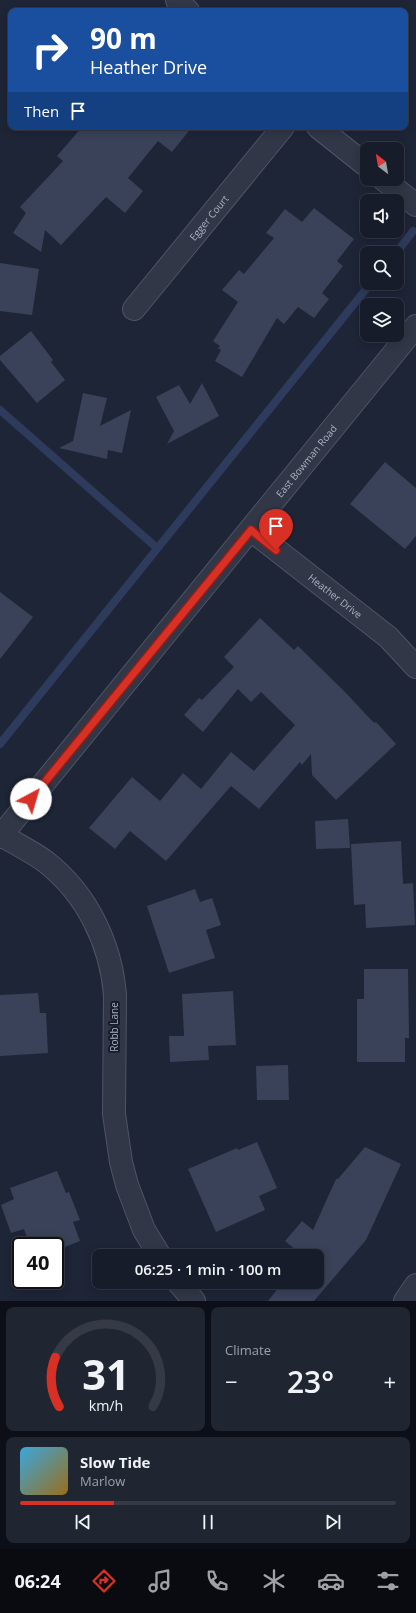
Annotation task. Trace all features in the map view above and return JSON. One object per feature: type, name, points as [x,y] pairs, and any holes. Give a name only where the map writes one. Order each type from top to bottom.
[{"type":"street","points":[[177,0],[185,8]]},
{"type":"street","name":"Egger Court","points":[[134,309],[281,130]]},
{"type":"street","points":[[322,130],[360,160]]},
{"type":"street","points":[[392,186],[416,205]]},
{"type":"street","name":"East Bowman Road","points":[[1,836],[416,326]]},
{"type":"street","name":"Heather Drive","points":[[251,530],[388,637],[416,667]]},
{"type":"street","name":"Robb Lane","points":[[1,836],[46,862],[71,886],[91,914],[105,945],[114,990],[114,1114],[121,1162],[127,1185],[144,1230],[156,1249]]},
{"type":"street","points":[[404,1301],[416,1285]]},
{"type":"street","points":[[184,1289],[194,1301]]},
{"type":"building","points":[[79,130],[190,130],[172,152],[158,141],[128,178],[143,191],[125,213],[106,197],[61,245],[45,230],[41,252],[13,233],[26,213],[20,207],[63,161],[57,156]]},
{"type":"building","points":[[314,208],[354,239],[337,261],[343,266],[322,293],[329,299],[314,318],[298,307],[284,324],[277,318],[242,377],[215,361],[221,350],[218,348],[220,346],[213,341],[238,302],[222,290],[239,270],[244,274],[274,238],[266,233],[285,209],[302,222]]},
{"type":"building","points":[[0,263],[39,269],[32,315],[0,311]]},
{"type":"building","points":[[31,331],[53,360],[51,362],[65,380],[37,403],[0,360],[0,356]]},
{"type":"building","points":[[202,383],[219,416],[167,444],[174,431],[156,397],[179,385],[190,404]]},
{"type":"building","points":[[83,393],[107,398],[100,426],[131,410],[122,453],[108,450],[107,459],[59,448],[73,441]]},
{"type":"building","points":[[385,462],[416,488],[416,536],[405,549],[350,504]]},
{"type":"building","points":[[0,592],[33,617],[0,659]]},
{"type":"building","points":[[260,618],[294,650],[298,646],[374,723],[376,722],[396,744],[336,800],[312,775],[311,754],[302,765],[300,762],[259,809],[231,786],[166,861],[130,831],[115,849],[89,828],[132,777],[160,801],[183,773],[201,789],[231,752],[254,771],[295,725],[261,692],[251,702],[238,689],[203,732],[184,715],[199,698],[202,700],[234,667],[224,657]]},
{"type":"building","points":[[348,819],[350,848],[316,849],[315,821]]},
{"type":"building","points":[[401,841],[403,884],[413,883],[415,925],[366,928],[365,904],[354,905],[351,844]]},
{"type":"building","points":[[195,889],[200,902],[212,898],[221,925],[206,930],[215,958],[169,973],[147,906]]},
{"type":"building","points":[[364,969],[408,969],[409,1038],[405,1038],[405,1062],[357,1062],[357,999],[364,999]]},
{"type":"building","points":[[233,991],[236,1045],[208,1046],[209,1060],[170,1062],[169,1036],[184,1036],[182,994]]},
{"type":"building","points":[[38,993],[40,1013],[46,1013],[48,1053],[0,1056],[0,995]]},
{"type":"building","points":[[288,1065],[289,1100],[257,1100],[256,1066]]},
{"type":"building","points":[[257,1142],[277,1188],[259,1196],[265,1210],[216,1232],[188,1169],[237,1148],[238,1150]]},
{"type":"building","points":[[365,1147],[401,1164],[366,1240],[314,1301],[268,1301],[277,1289],[324,1289],[324,1249],[295,1249],[285,1241],[302,1221],[313,1230],[336,1179],[338,1179]]},
{"type":"building","points":[[57,1171],[66,1193],[69,1192],[80,1220],[73,1222],[80,1241],[64,1247],[64,1237],[27,1237],[24,1229],[11,1233],[1,1205],[14,1199],[10,1188]]},
{"type":"waterway","points":[[401,246],[413,231]]},
{"type":"waterway","points":[[0,744],[365,290]]},
{"type":"waterway","points":[[0,410],[157,548]]},
{"type":"route","points":[[31,799],[251,530],[276,550]]}]
